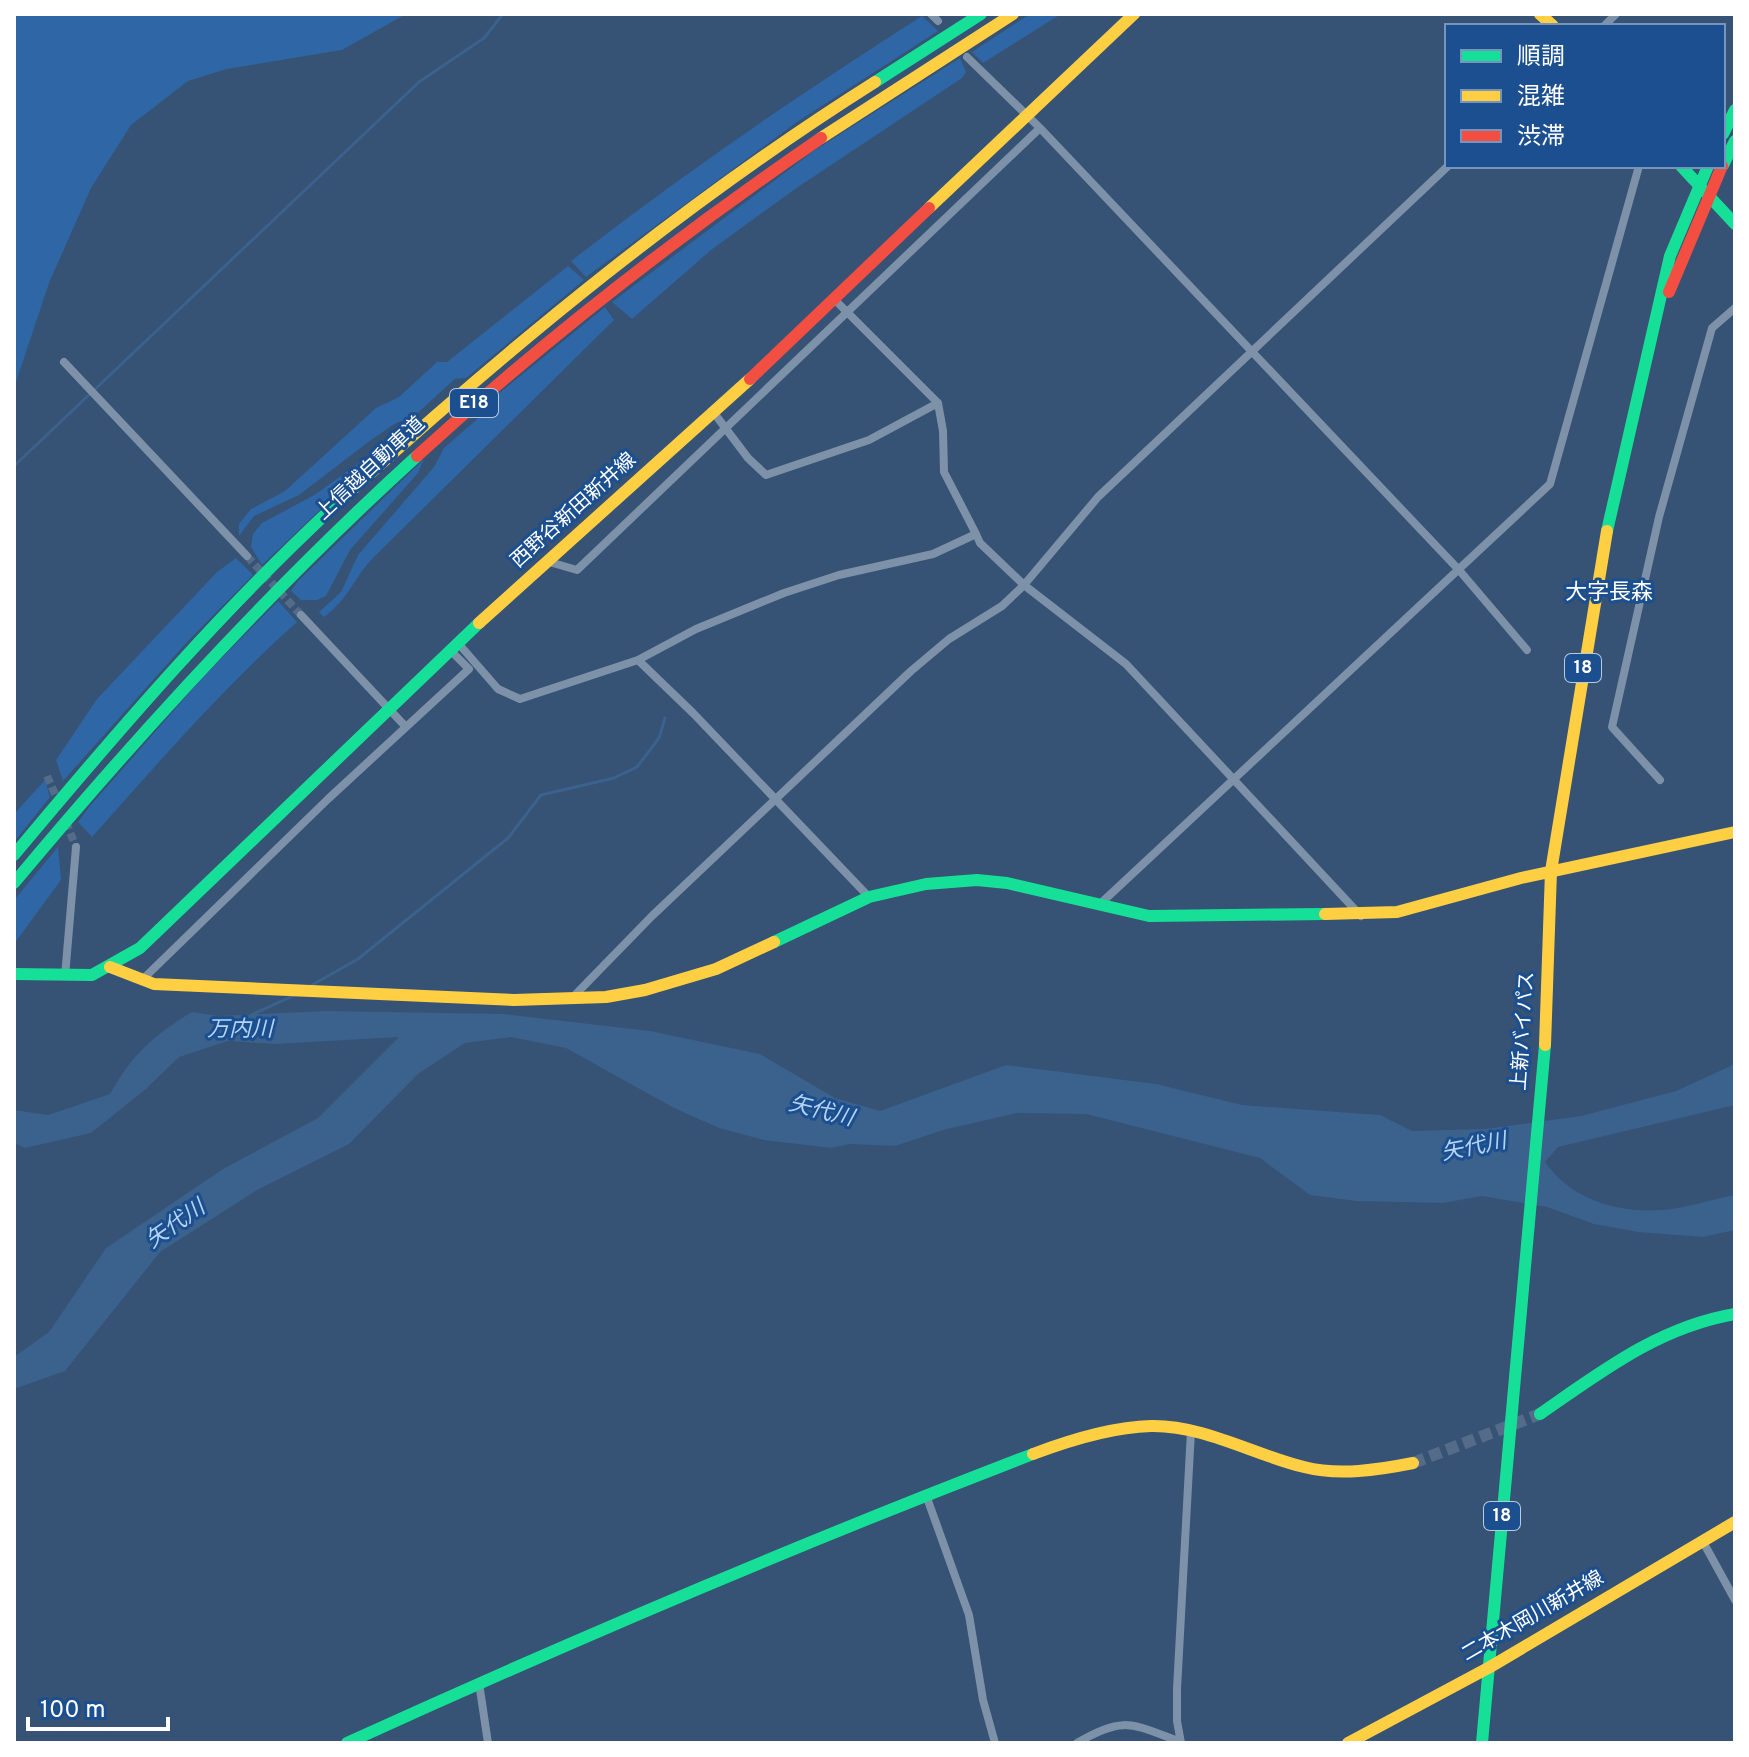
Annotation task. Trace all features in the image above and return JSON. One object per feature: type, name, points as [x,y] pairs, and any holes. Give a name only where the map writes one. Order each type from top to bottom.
[{"type":"main road","name":"上信越自動車道","points":[[14,855],[114,735],[221,617],[326,514],[427,423],[535,330],[697,203],[860,89],[981,14]]},
{"type":"main road","name":"上信越自動車道","points":[[14,883],[146,726],[235,629],[335,528],[490,388],[661,251],[767,173],[893,87],[1013,14]]},
{"type":"main road","name":"西野谷新田新井線","points":[[14,974],[92,975],[140,948],[388,708],[546,561],[714,413],[1134,14]]},
{"type":"main road","points":[[1725,130],[1735,110]]},
{"type":"main road","name":"上新バイパス","points":[[1725,161],[1735,141]]},
{"type":"main road","points":[[1683,168],[1735,224]]},
{"type":"main road","name":"上新バイパス","points":[[1703,190],[1708,168]]},
{"type":"main road","name":"上新バイパス","points":[[1482,1743],[1548,1010],[1551,871],[1597,580],[1638,381],[1670,256],[1703,190],[1721,168]]},
{"type":"main road","points":[[110,967],[154,984],[498,999],[573,998],[645,990],[716,969],[869,897],[926,884],[977,880],[1035,889],[1149,916],[1289,913],[1361,916],[1397,912],[1551,871],[1735,832]]},
{"type":"main road","points":[[1540,1414],[1653,1339],[1704,1317],[1735,1314]]},
{"type":"main road","points":[[347,1743],[479,1683],[926,1495],[1075,1438],[1138,1427],[1191,1431],[1307,1468],[1372,1471],[1413,1463]]},
{"type":"main road","name":"二本木岡川新井線","points":[[1348,1743],[1490,1667],[1735,1522]]},
{"type":"street","points":[[967,57],[1028,115],[1459,570],[1527,650]]},
{"type":"street","points":[[546,561],[577,570],[1040,128]]},
{"type":"street","points":[[573,998],[775,797],[949,639],[1002,606],[1024,585],[1098,497],[1446,168]]},
{"type":"street","points":[[1098,905],[1550,484],[1638,168]]},
{"type":"street","points":[[833,298],[938,403],[944,472],[980,543],[1024,585],[1126,664],[1361,916]]},
{"type":"street","points":[[1660,780],[1612,727],[1659,517],[1712,328],[1735,308]]},
{"type":"street","points":[[64,362],[247,556]]},
{"type":"street","points":[[714,413],[727,425],[748,458],[766,475],[869,440],[938,403]]},
{"type":"street","points":[[454,647],[498,689],[520,699],[638,660],[696,629],[784,593],[839,575],[933,554],[976,534]]},
{"type":"street","points":[[301,615],[405,726]]},
{"type":"street","points":[[142,980],[405,726],[469,669],[454,647]]},
{"type":"street","points":[[638,660],[775,797],[869,897]]},
{"type":"street","points":[[65,976],[76,847]]},
{"type":"street","points":[[1077,1743],[1115,1724],[1134,1725],[1181,1742],[1177,1689],[1191,1431]]},
{"type":"street","points":[[926,1495],[969,1615],[983,1700],[995,1743]]},
{"type":"street","points":[[1702,1540],[1735,1600]]},
{"type":"street","points":[[479,1683],[488,1743]]},
{"type":"shaded area","points":[[14,14],[406,14],[342,50],[227,69],[188,81],[131,125],[91,188],[49,283],[14,388]]},
{"type":"shaded area","points":[[1030,14],[1061,14],[983,63],[972,52]]},
{"type":"shaded area","points":[[922,16],[938,31],[797,122],[586,277],[571,261],[744,134]]},
{"type":"shaded area","points":[[960,58],[966,72],[962,78],[798,187],[711,250],[632,319],[612,302],[815,150]]},
{"type":"shaded area","points":[[568,266],[584,280],[466,378],[455,379],[413,417],[396,423],[371,440],[299,495],[254,516],[239,536],[239,524],[251,509],[285,491],[376,408],[399,397],[437,362],[447,362]]},
{"type":"shaded area","points":[[605,307],[614,320],[372,559],[340,602],[324,617],[319,612],[341,592],[358,555],[434,467],[444,448],[483,414],[487,403]]},
{"type":"shaded area","points":[[396,436],[262,565],[251,547],[253,534],[262,523],[316,494]]},
{"type":"shaded area","points":[[424,459],[418,473],[350,550],[326,596],[317,600],[301,600],[291,591],[298,581]]},
{"type":"shaded area","points":[[236,558],[253,575],[186,643],[63,781],[56,760],[97,699],[217,572]]},
{"type":"shaded area","points":[[278,601],[297,622],[217,700],[92,837],[78,822],[90,806],[204,676]]},
{"type":"shaded area","points":[[45,780],[50,797],[14,842],[14,814]]},
{"type":"shaded area","points":[[58,847],[61,880],[14,944],[14,900]]},
{"type":"water","points":[[327,1011],[503,1014],[650,1031],[760,1054],[835,1098],[880,1111],[1006,1065],[1156,1084],[1242,1105],[1380,1115],[1412,1131],[1485,1129],[1581,1116],[1676,1091],[1735,1064],[1735,1105],[1558,1147],[1545,1162],[1568,1186],[1581,1194],[1628,1209],[1670,1209],[1735,1195],[1735,1230],[1703,1237],[1638,1232],[1594,1224],[1547,1207],[1482,1196],[1443,1203],[1356,1201],[1310,1195],[1260,1158],[1086,1114],[1017,1113],[943,1130],[895,1146],[849,1144],[831,1148],[764,1140],[719,1128],[672,1107],[566,1048],[511,1037],[465,1043],[418,1074],[349,1144],[257,1190],[160,1252],[65,1371],[14,1389],[14,1357],[49,1332],[106,1248],[223,1169],[318,1118],[399,1037],[276,1044],[228,1041],[179,1057],[146,1089],[91,1133],[25,1148],[14,1143],[14,1110],[48,1115],[110,1094],[127,1067],[145,1047],[192,1012],[218,1016]]},
{"type":"waterway","points":[[14,466],[419,82],[484,38],[503,14]]},
{"type":"waterway","points":[[312,985],[358,959],[508,838],[541,795],[614,778],[637,767],[659,738],[665,718]]},
{"type":"waterway","name":"万内川","points":[[251,1015],[295,995]]},
{"type":"tunnel","points":[[247,556],[301,615]]},
{"type":"tunnel","points":[[47,776],[58,801]]},
{"type":"tunnel","points":[[66,822],[76,847]]},
{"type":"tunnel","points":[[1413,1463],[1540,1414]]},
{"type":"traffic: fast","points":[[875,82],[981,14]]},
{"type":"traffic: fast","points":[[1725,130],[1735,110]]},
{"type":"traffic: fast","points":[[1725,161],[1735,141]]},
{"type":"traffic: fast","points":[[1683,168],[1735,224]]},
{"type":"traffic: fast","points":[[1607,531],[1670,256],[1707,168]]},
{"type":"traffic: fast","points":[[14,883],[208,662],[311,557],[417,456]]},
{"type":"traffic: fast","points":[[14,855],[136,712],[220,620],[354,488]]},
{"type":"traffic: fast","points":[[14,974],[92,975],[140,948],[479,623]]},
{"type":"traffic: fast","points":[[774,942],[869,897],[926,884],[977,880],[1007,883],[1149,916],[1325,914]]},
{"type":"traffic: fast","points":[[1482,1743],[1545,1045]]},
{"type":"traffic: fast","points":[[1540,1414],[1609,1367],[1656,1340],[1707,1320],[1735,1314]]},
{"type":"traffic: fast","points":[[347,1743],[688,1593],[1033,1454]]},
{"type":"traffic: slow","points":[[821,138],[1013,14]]},
{"type":"traffic: slow","points":[[929,208],[1134,14]]},
{"type":"traffic: slow","points":[[1540,14],[1551,24]]},
{"type":"traffic: slow","points":[[354,488],[478,379],[606,274],[738,175],[875,82]]},
{"type":"traffic: slow","points":[[479,623],[750,379]]},
{"type":"traffic: slow","points":[[1545,1045],[1551,871],[1607,531]]},
{"type":"traffic: slow","points":[[1325,914],[1397,912],[1521,878],[1735,832]]},
{"type":"traffic: slow","points":[[110,967],[154,984],[514,1000],[606,997],[645,990],[716,969],[774,942]]},
{"type":"traffic: slow","points":[[1033,1454],[1091,1435],[1151,1426],[1190,1430],[1317,1470],[1358,1471],[1413,1463]]},
{"type":"traffic: slow","points":[[1348,1743],[1490,1667],[1735,1522]]},
{"type":"traffic: jam","points":[[417,456],[613,290],[821,138]]},
{"type":"traffic: jam","points":[[1669,292],[1721,168]]},
{"type":"traffic: jam","points":[[750,379],[929,208]]},
{"type":"district","name":"大字長森","points":[[1609,593]]},
{"type":"water label","name":"矢代川","points":[[821,1112]]},
{"type":"water label","name":"矢代川","points":[[1474,1148]]},
{"type":"water label","name":"矢代川","points":[[176,1225]]}]
